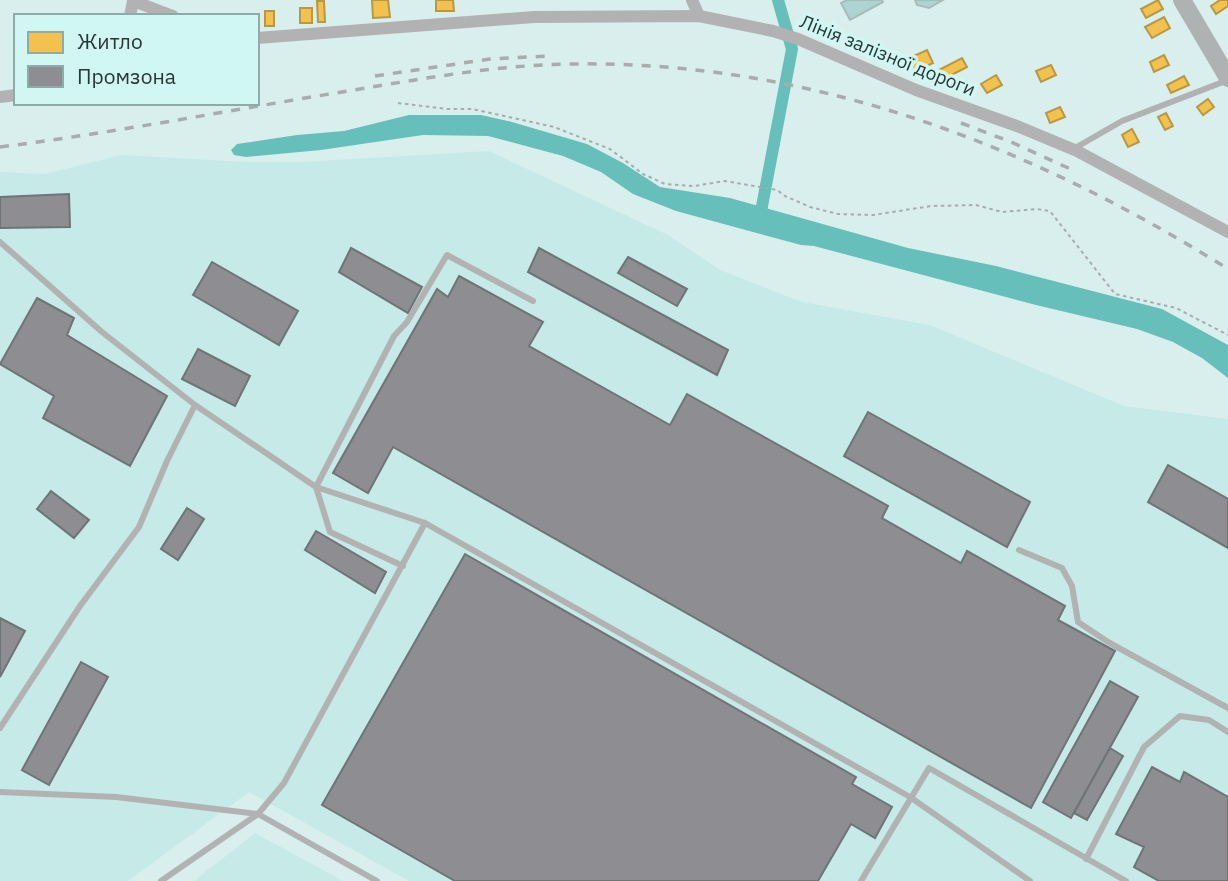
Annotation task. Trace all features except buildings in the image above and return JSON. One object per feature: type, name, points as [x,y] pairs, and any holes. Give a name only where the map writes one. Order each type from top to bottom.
[{"type":"street","points":[[133,0],[168,14]]},
{"type":"street","points":[[692,0],[699,16]]},
{"type":"street","points":[[1182,0],[1228,79]]},
{"type":"street","name":"Лінія залізної дороги","points":[[259,38],[534,17],[699,16],[798,39],[916,90],[1017,125],[1073,149],[1228,232]]},
{"type":"lane","points":[[1073,149],[1122,121],[1228,79]]},
{"type":"lane","points":[[0,242],[102,332],[195,405],[316,487],[425,523],[910,797],[1030,881]]},
{"type":"lane","points":[[403,566],[330,531],[316,487],[394,336],[407,322],[447,255],[533,301]]},
{"type":"lane","points":[[0,728],[80,606],[139,527],[195,405]]},
{"type":"lane","points":[[161,881],[258,814],[284,783],[425,523]]},
{"type":"lane","points":[[1019,550],[1062,568],[1072,586],[1078,622],[1108,642],[1228,708]]},
{"type":"lane","points":[[1086,859],[1144,747],[1180,716],[1209,720],[1228,732]]},
{"type":"lane","points":[[861,881],[929,768],[1126,881]]},
{"type":"lane","points":[[0,792],[117,797],[258,814],[377,881]]},
{"type":"path","points":[[398,103],[472,109],[554,127],[610,149],[643,174],[665,184],[694,186],[725,181],[777,190],[785,197],[810,207],[838,214],[873,215],[931,206],[976,205],[1002,212],[1037,209],[1051,211],[1115,294],[1176,307],[1228,335]]},
{"type":"shaded area","points":[[489,151],[668,235],[720,270],[802,302],[930,325],[1124,406],[1228,419],[1228,881],[409,881],[249,792],[128,881],[0,881],[0,172],[45,174],[121,155],[245,162],[301,162]]},
{"type":"shaded area","points":[[255,833],[343,881],[194,881]]},
{"type":"water","points":[[409,115],[481,115],[512,122],[587,144],[660,187],[730,198],[908,248],[996,266],[1162,309],[1228,345],[1228,378],[1202,358],[1173,342],[1137,329],[676,211],[633,194],[601,172],[563,156],[488,136],[423,135],[321,150],[246,157],[234,155],[231,150],[237,144],[344,131]]},
{"type":"waterway","points":[[759,222],[792,49],[778,0]]},
{"type":"railway","points":[[375,76],[490,59],[548,56]]},
{"type":"railway","points":[[0,147],[489,70],[571,64],[659,67],[746,77],[831,94],[914,118],[995,148],[1075,184],[1152,224],[1228,269]]},
{"type":"railway","points":[[961,123],[1077,172]]}]
